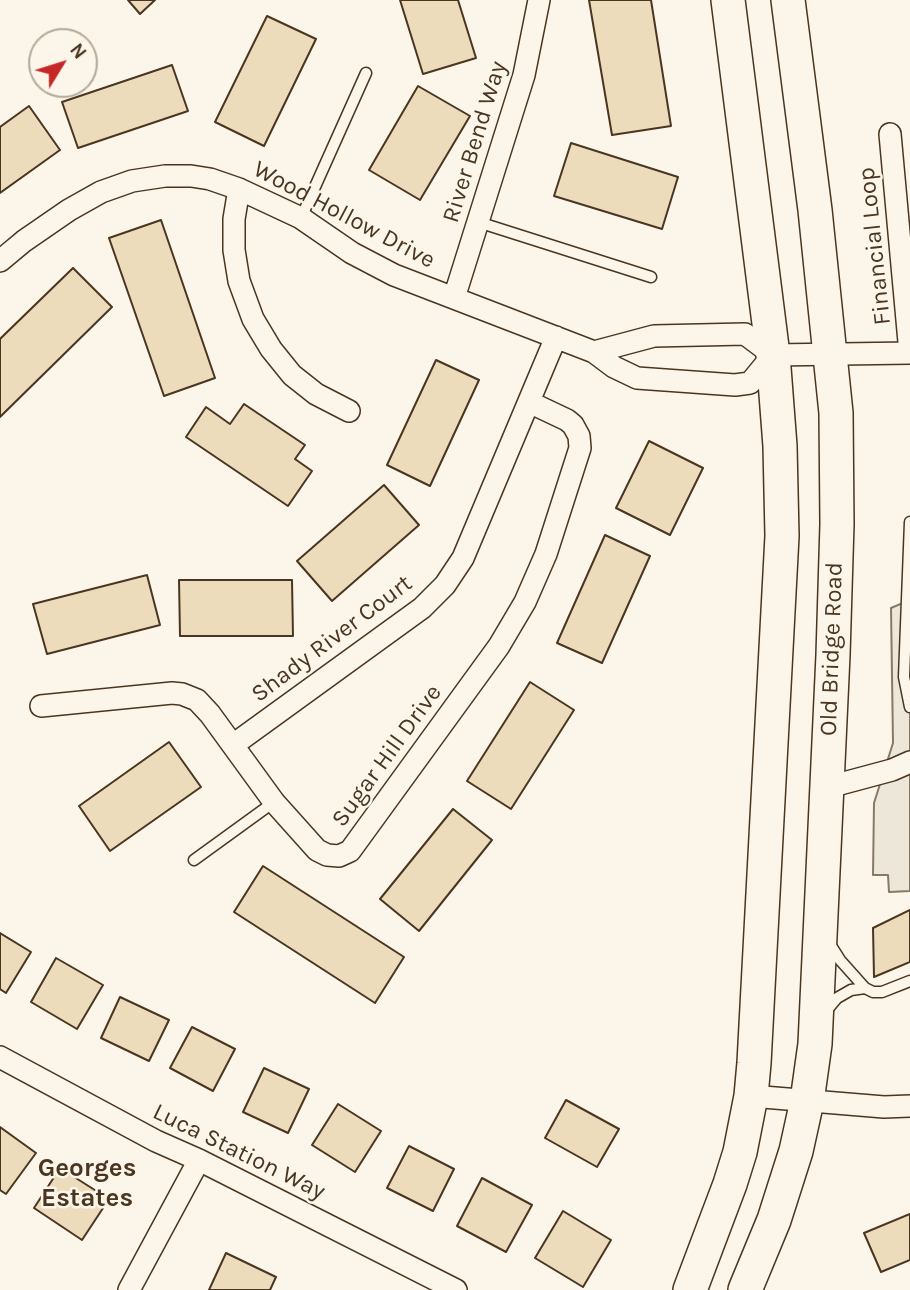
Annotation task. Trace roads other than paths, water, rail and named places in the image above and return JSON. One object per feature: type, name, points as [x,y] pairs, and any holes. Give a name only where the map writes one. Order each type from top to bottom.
[{"type":"main road","points":[[690,1290],[730,1184],[740,1152],[751,1096],[782,536],[780,446],[773,355],[728,0]]},
{"type":"main road","name":"Old Bridge Road","points":[[745,1290],[774,1220],[796,1151],[815,1044],[833,654],[836,413],[815,210],[788,0]]},
{"type":"street","name":"River Bend Way","points":[[454,298],[524,75],[539,0]]},
{"type":"street","name":"Financial Loop","points":[[890,134],[902,186],[910,353]]},
{"type":"street","name":"Wood Hollow Drive","points":[[0,261],[69,210],[101,192],[132,181],[164,176],[191,176],[239,189],[301,218],[352,253],[394,275],[594,352],[614,367],[637,378],[734,385],[750,383],[773,355]]},
{"type":"street","points":[[239,189],[233,250],[239,281],[254,319],[271,349],[292,375],[316,394],[349,411]]},
{"type":"street","points":[[594,352],[654,336],[745,334],[773,355],[910,353]]},
{"type":"street","name":"Shady River Court","points":[[233,745],[422,608],[445,585],[464,558],[556,337]]},
{"type":"street","name":"Sugar Hill Drive","points":[[41,706],[172,692],[197,700],[211,714],[274,802],[317,850],[327,855],[339,856],[350,851],[499,646],[525,601],[546,554],[580,448],[579,436],[573,425],[529,402]]},
{"type":"street","points":[[825,788],[892,770],[910,762]]},
{"type":"street","name":"Luca Station Way","points":[[0,1057],[156,1141],[199,1160],[456,1290]]},
{"type":"street","points":[[751,1096],[910,1107]]},
{"type":"street","points":[[129,1290],[199,1160]]},
{"type":"lane","points":[[301,218],[366,73]]},
{"type":"lane","points":[[478,222],[651,276]]},
{"type":"lane","points":[[910,353],[910,360]]},
{"type":"lane","points":[[910,522],[908,631],[904,677],[910,707]]},
{"type":"lane","points":[[194,860],[274,802]]},
{"type":"lane","points":[[820,928],[840,960],[865,988],[882,992],[910,981]]},
{"type":"lane","points":[[816,1022],[837,998],[850,990],[865,988]]},
{"type":"district","name":"Georges Estates","points":[[87,1184]]}]
